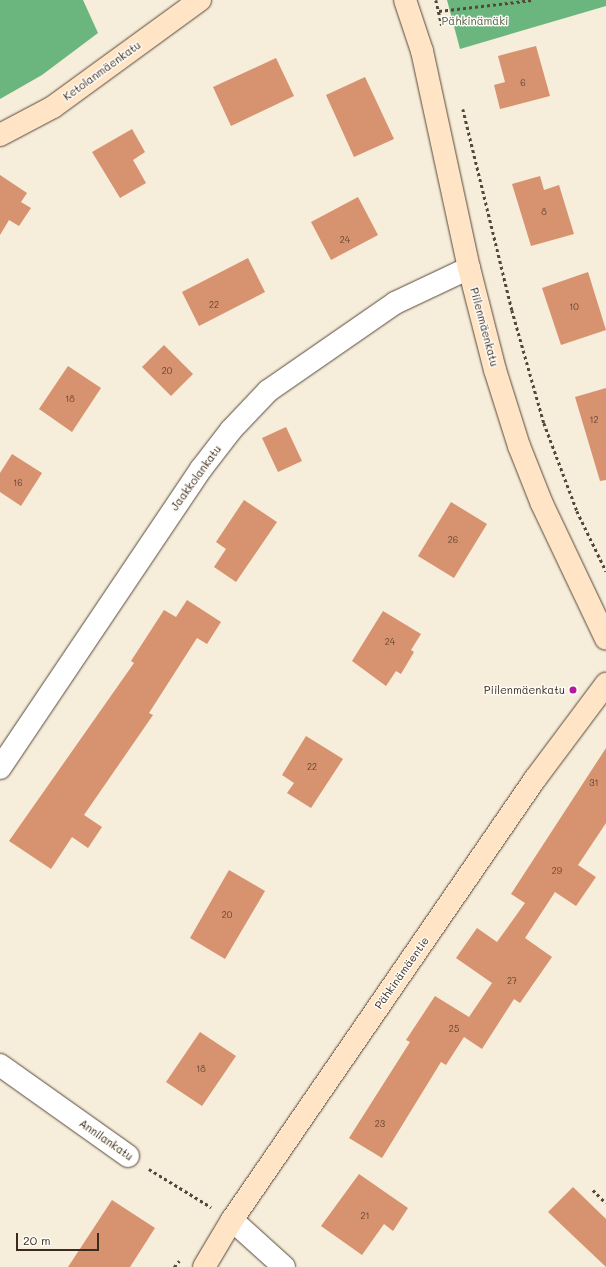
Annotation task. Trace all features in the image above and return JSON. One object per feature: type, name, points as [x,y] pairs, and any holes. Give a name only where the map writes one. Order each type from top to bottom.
[{"type":"street","name":"Ketolanmäenkatu","points":[[0,135],[53,107],[200,0]]},
{"type":"street","name":"Piilenmäenkatu","points":[[405,0],[422,51],[469,268],[495,370],[518,446],[542,504],[606,639]]},
{"type":"street","name":"Jaakkolankatu","points":[[0,768],[201,469],[231,430],[268,391],[395,303],[469,268]]},
{"type":"street","name":"Pähkinämäentie","points":[[204,1267],[223,1215],[535,779],[606,684]]},
{"type":"street","name":"Annilankatu","points":[[0,1065],[128,1156]]},
{"type":"street","points":[[223,1215],[284,1267]]},
{"type":"path","points":[[436,0],[442,27]]},
{"type":"path","points":[[439,11],[532,0]]},
{"type":"path","points":[[461,103],[512,310],[544,423],[577,511],[606,571]]},
{"type":"path","name":"Annilankatu","points":[[128,1156],[223,1215]]},
{"type":"path","points":[[593,1190],[606,1203]]},
{"type":"green space","points":[[0,0],[83,0],[98,33],[42,75],[0,99]]},
{"type":"green space","name":"Pähkinämäki","points":[[447,0],[606,0],[606,6],[460,49]]},
{"type":"building","points":[[536,46],[550,96],[500,109],[494,85],[505,82],[498,56]]},
{"type":"building","points":[[276,58],[294,96],[231,126],[213,87]]},
{"type":"building","points":[[365,77],[394,139],[354,157],[326,95]]},
{"type":"building","points":[[132,129],[145,152],[133,160],[146,183],[120,198],[92,152]]},
{"type":"building","points":[[0,175],[27,193],[21,202],[31,208],[19,226],[9,220],[0,235]]},
{"type":"building","points":[[540,176],[544,190],[559,185],[574,234],[531,246],[512,184]]},
{"type":"building","points":[[358,197],[378,235],[331,260],[311,222]]},
{"type":"building","points":[[248,258],[265,292],[199,326],[182,292]]},
{"type":"building","points":[[588,272],[606,330],[561,345],[542,288]]},
{"type":"building","points":[[164,345],[193,374],[171,396],[142,367]]},
{"type":"building","points":[[68,366],[101,388],[72,432],[39,409]]},
{"type":"building","points":[[606,388],[606,480],[600,481],[575,397]]},
{"type":"building","points":[[286,427],[302,461],[278,472],[262,438]]},
{"type":"building","points":[[12,454],[42,473],[21,506],[0,492],[0,473]]},
{"type":"building","points":[[244,500],[277,522],[236,582],[214,567],[226,549],[216,542]]},
{"type":"building","points":[[451,502],[487,524],[454,578],[418,556]]},
{"type":"building","points":[[187,600],[221,622],[207,644],[197,638],[149,713],[153,715],[84,815],[102,827],[88,848],[72,837],[51,869],[9,841],[134,663],[131,661],[164,610],[176,617]]},
{"type":"building","points":[[383,611],[421,634],[411,650],[414,652],[401,674],[396,671],[386,686],[352,661]]},
{"type":"building","points":[[306,736],[343,759],[311,808],[287,793],[294,783],[282,775]]},
{"type":"building","points":[[606,748],[606,823],[578,865],[596,877],[576,906],[555,892],[525,938],[552,957],[520,1003],[514,999],[482,1049],[464,1037],[446,1065],[441,1062],[382,1158],[349,1138],[410,1042],[406,1040],[435,996],[469,1017],[492,983],[456,958],[477,928],[497,942],[525,903],[511,894]]},
{"type":"building","points":[[229,870],[265,891],[225,959],[190,938]]},
{"type":"building","points":[[200,1032],[236,1056],[202,1106],[166,1082]]},
{"type":"building","points":[[359,1174],[408,1208],[393,1231],[384,1224],[362,1255],[321,1226]]},
{"type":"building","points":[[573,1187],[606,1219],[606,1267],[548,1212]]},
{"type":"building","points":[[112,1200],[155,1228],[130,1267],[68,1267]]},
{"type":"place","name":"Piilenmäenkatu","points":[[573,690]]}]
